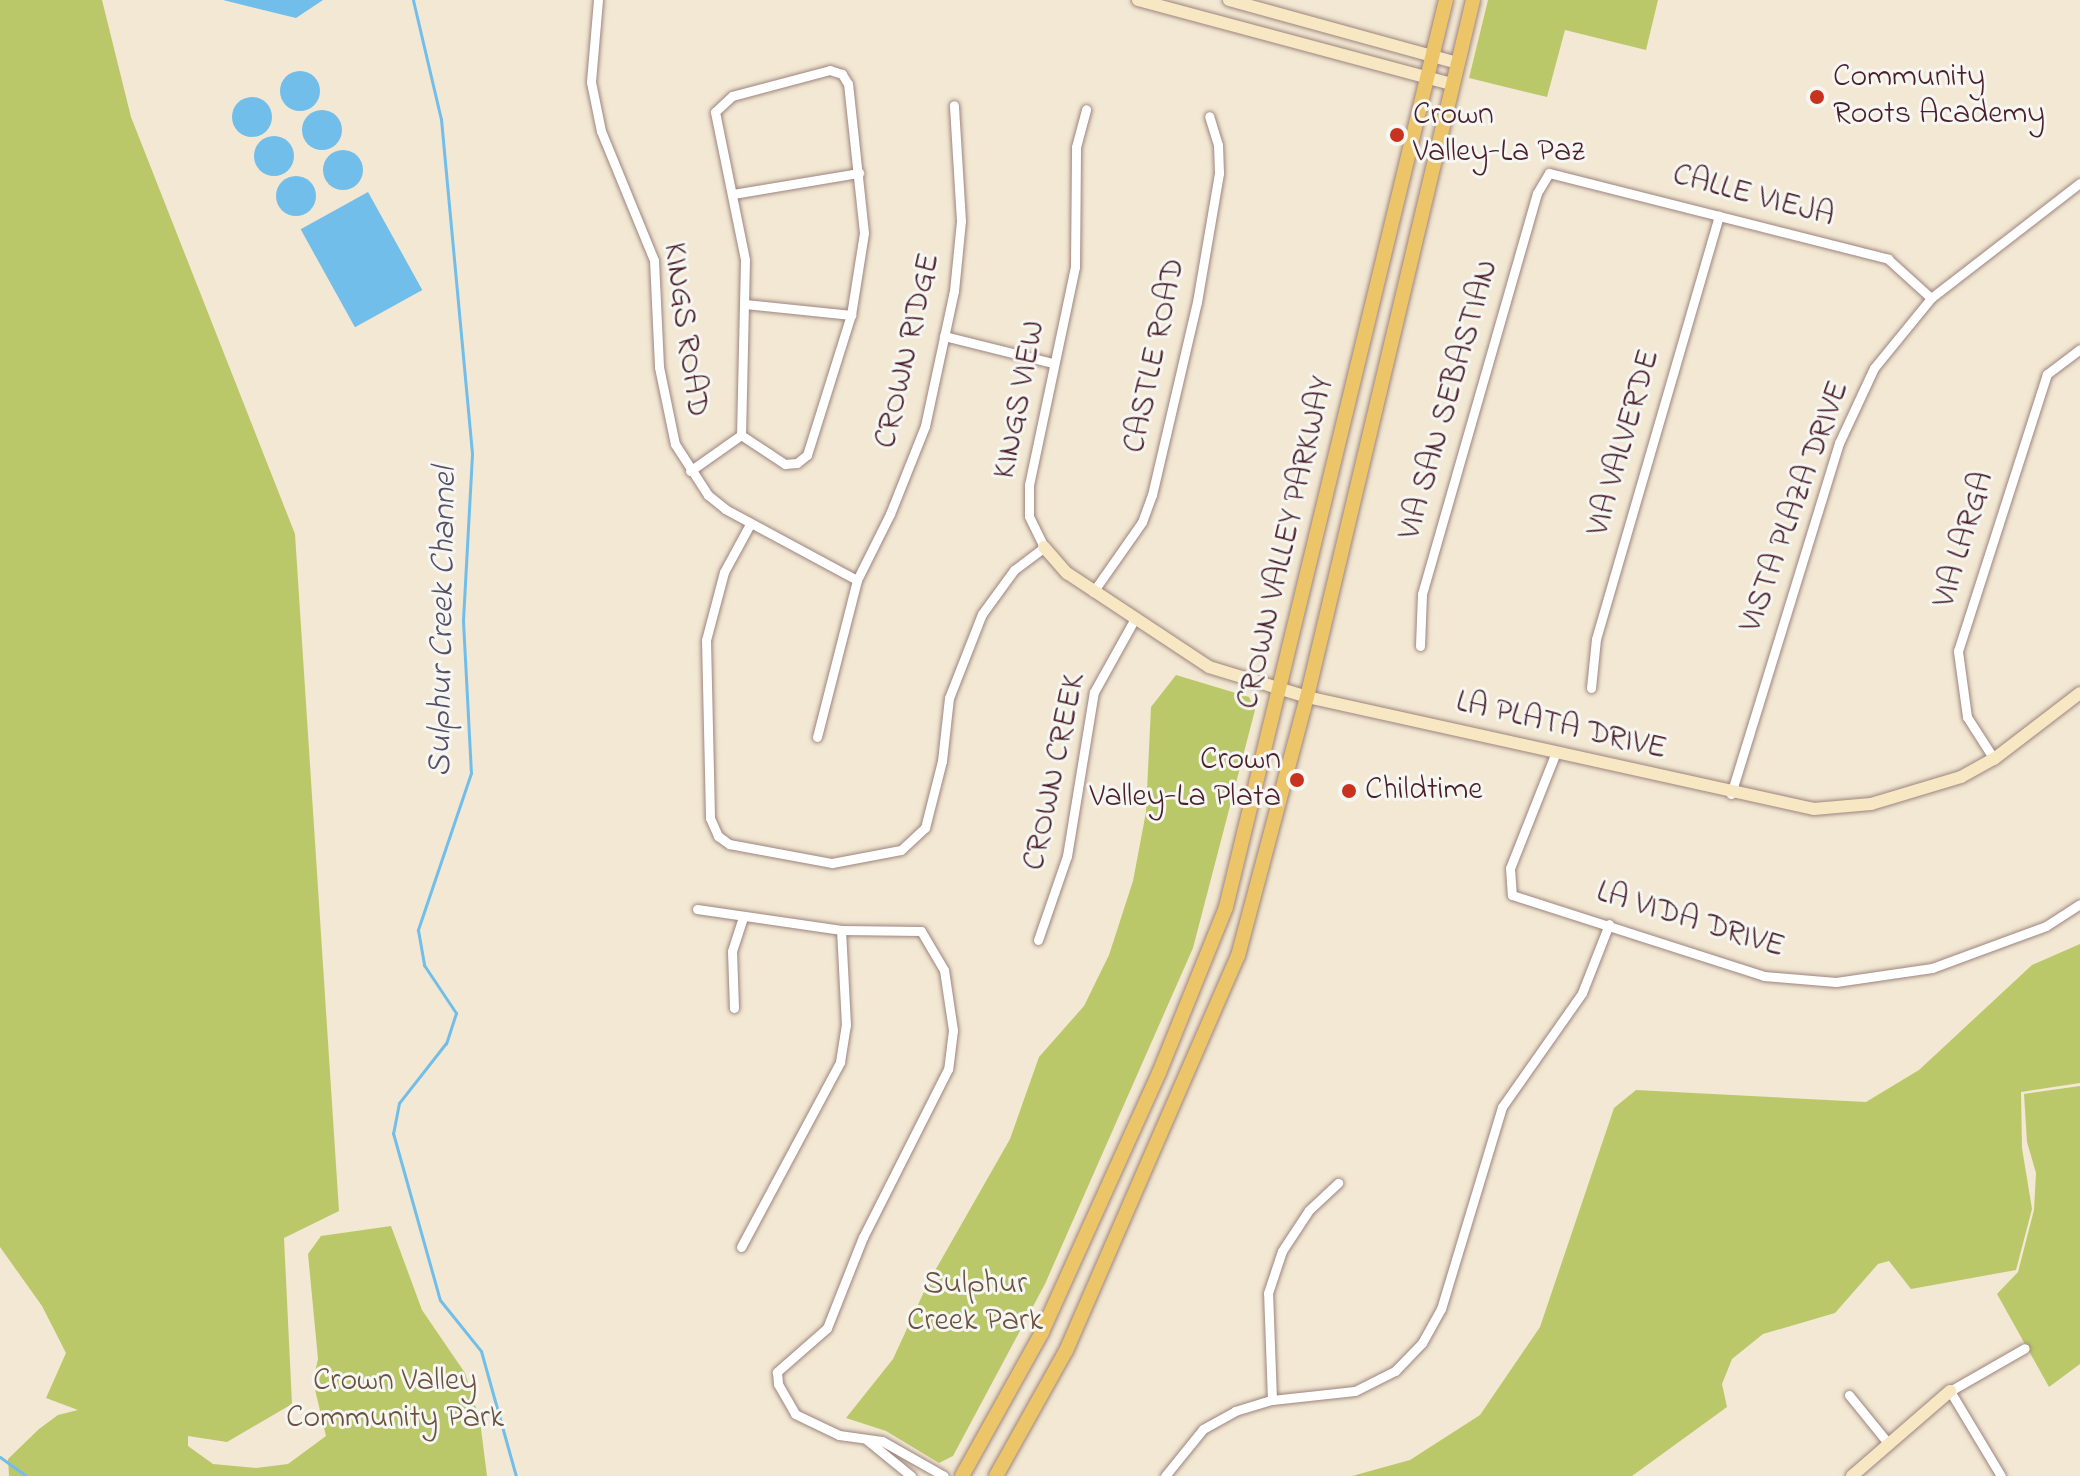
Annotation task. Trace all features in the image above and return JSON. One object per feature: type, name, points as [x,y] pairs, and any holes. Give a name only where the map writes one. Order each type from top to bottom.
[{"type":"main road","name":"CROWN VALLEY PARKWAY","points":[[962,1476],[1042,1332],[1210,952],[1244,847],[1446,0]]},
{"type":"main road","name":"CROWN VALLEY PARKWAY","points":[[996,1476],[1079,1324],[1238,956],[1307,697],[1473,0]]},
{"type":"street","name":"KINGS ROAD","points":[[598,0],[590,53],[596,107],[654,260],[668,425],[690,471],[708,495],[749,526],[857,580]]},
{"type":"street","points":[[1138,0],[1451,84]]},
{"type":"street","points":[[1229,0],[1457,63]]},
{"type":"street","points":[[830,70],[842,74],[848,84],[859,173],[864,233],[851,315],[807,455],[797,463],[785,464],[741,435],[745,260],[715,112],[719,103],[768,83],[830,70]]},
{"type":"street","name":"CROWN RIDGE","points":[[817,737],[857,580],[890,514],[925,426],[960,257],[954,105]]},
{"type":"street","name":"KINGS VIEW","points":[[1044,547],[1029,516],[1029,485],[1052,363],[1075,267],[1076,147],[1086,109]]},
{"type":"street","name":"CASTLE ROAD","points":[[1093,592],[1142,522],[1152,495],[1197,302],[1219,173],[1218,145],[1209,116]]},
{"type":"street","points":[[733,194],[859,173]]},
{"type":"street","name":"CALLE VIEJA","points":[[1549,173],[1888,259],[1931,298]]},
{"type":"street","name":"VIA SAN SEBASTIAN","points":[[1420,646],[1422,594],[1537,193],[1549,173]]},
{"type":"street","name":"VISTA PLAZA DRIVE","points":[[1731,794],[1778,627],[1839,443],[1874,368],[1931,298],[2080,183]]},
{"type":"street","name":"VIA VALVERDE","points":[[1591,688],[1596,639],[1719,215]]},
{"type":"street","points":[[745,304],[851,315]]},
{"type":"street","points":[[944,336],[1052,363]]},
{"type":"street","name":"VIA LARGA","points":[[1994,759],[1967,717],[1958,651],[2047,374],[2080,349]]},
{"type":"street","points":[[690,471],[741,435]]},
{"type":"street","points":[[749,526],[724,572],[706,640],[710,818],[718,836],[729,844],[843,864],[916,842],[925,828],[942,761],[949,698],[976,627],[998,589],[1044,547]]},
{"type":"street","name":"LA PLATA DRIVE","points":[[1044,547],[1067,573],[1093,592],[1209,667],[1307,697],[1731,794],[1814,809],[1871,804],[1926,791],[1994,759],[2080,693]]},
{"type":"street","name":"CROWN CREEK","points":[[1038,940],[1067,856],[1094,692],[1134,620]]},
{"type":"street","name":"LA VIDA DRIVE","points":[[1556,752],[1510,868],[1512,895],[1764,976],[1836,982],[1932,968],[2046,926],[2080,904]]},
{"type":"street","points":[[697,909],[841,930],[921,931],[944,970],[952,1004],[948,1069],[868,1226],[827,1328],[777,1372],[778,1384],[795,1414],[815,1427],[882,1441],[944,1476]]},
{"type":"street","points":[[734,1008],[732,951],[743,917]]},
{"type":"street","points":[[1165,1476],[1203,1429],[1235,1411],[1272,1400],[1355,1391],[1395,1371],[1422,1343],[1441,1309],[1502,1107],[1582,993],[1609,924]]},
{"type":"street","points":[[741,1247],[840,1062],[846,1025],[841,930]]},
{"type":"street","points":[[1272,1400],[1268,1293],[1288,1241],[1309,1210],[1338,1183]]},
{"type":"street","points":[[1852,1476],[1950,1391],[2025,1348]]},
{"type":"street","points":[[1950,1391],[2001,1476]]},
{"type":"street","points":[[1849,1395],[1888,1443]]},
{"type":"street","points":[[867,1440],[911,1476]]},
{"type":"green space","name":"Crown Valley Community Park","points":[[0,0],[102,0],[131,117],[295,534],[339,1211],[284,1238],[292,1404],[227,1442],[188,1436],[188,1446],[213,1464],[256,1468],[288,1464],[326,1436],[313,1381],[318,1359],[308,1254],[321,1236],[391,1226],[422,1310],[465,1373],[480,1421],[487,1476],[9,1476],[8,1459],[39,1429],[58,1415],[78,1410],[46,1398],[66,1353],[42,1306],[0,1247]]},
{"type":"green space","points":[[1488,0],[1658,0],[1646,50],[1565,30],[1547,97],[1469,78]]},
{"type":"green space","name":"Sulphur Creek Park","points":[[1176,675],[1249,697],[1255,710],[1193,948],[1045,1284],[953,1456],[939,1463],[886,1431],[846,1418],[893,1359],[928,1283],[1010,1139],[1039,1057],[1084,1006],[1109,955],[1133,881],[1146,812],[1151,707]]},
{"type":"green space","points":[[2080,944],[2080,1083],[2021,1092],[2022,1148],[2032,1209],[2016,1270],[1911,1289],[1889,1261],[1878,1264],[1835,1313],[1763,1334],[1732,1359],[1722,1384],[1727,1407],[1632,1476],[1352,1476],[1410,1460],[1480,1415],[1540,1327],[1614,1108],[1636,1090],[1866,1102],[1919,1070],[2032,965]]},
{"type":"green space","points":[[2080,1086],[2080,1364],[2049,1387],[1997,1294],[2018,1272],[2034,1210],[2036,1173],[2027,1142],[2024,1094]]},
{"type":"water","points":[[223,0],[323,0],[296,18]]},
{"type":"water","points":[[300,71],[314,77],[320,91],[314,105],[300,111],[286,105],[280,91],[286,77]]},
{"type":"water","points":[[252,97],[266,103],[272,117],[266,131],[252,137],[238,131],[232,117],[238,103]]},
{"type":"water","points":[[322,110],[336,116],[342,130],[336,144],[322,150],[308,144],[302,130],[308,116]]},
{"type":"water","points":[[274,136],[288,142],[294,156],[288,170],[274,176],[260,170],[254,156],[260,142]]},
{"type":"water","points":[[343,150],[357,156],[363,170],[357,184],[343,190],[329,184],[323,170],[329,156]]},
{"type":"water","points":[[296,176],[310,182],[316,196],[310,210],[296,216],[282,210],[276,196],[282,182]]},
{"type":"water","points":[[368,192],[422,290],[355,327],[301,229]]},
{"type":"waterway","name":"Sulphur Creek Channel","points":[[413,0],[441,119],[472,454],[463,621],[471,773],[418,930],[424,965],[456,1013],[446,1043],[399,1103],[393,1133],[440,1300],[481,1351],[516,1476]]},
{"type":"waterway","points":[[0,1457],[26,1476]]},
{"type":"place","name":"Community Roots Academy","points":[[1817,97]]},
{"type":"place","name":"Crown Valley-La Paz","points":[[1397,135]]},
{"type":"place","name":"Crown Valley-La Plata","points":[[1297,780]]},
{"type":"place","name":"Childtime","points":[[1349,791]]}]
